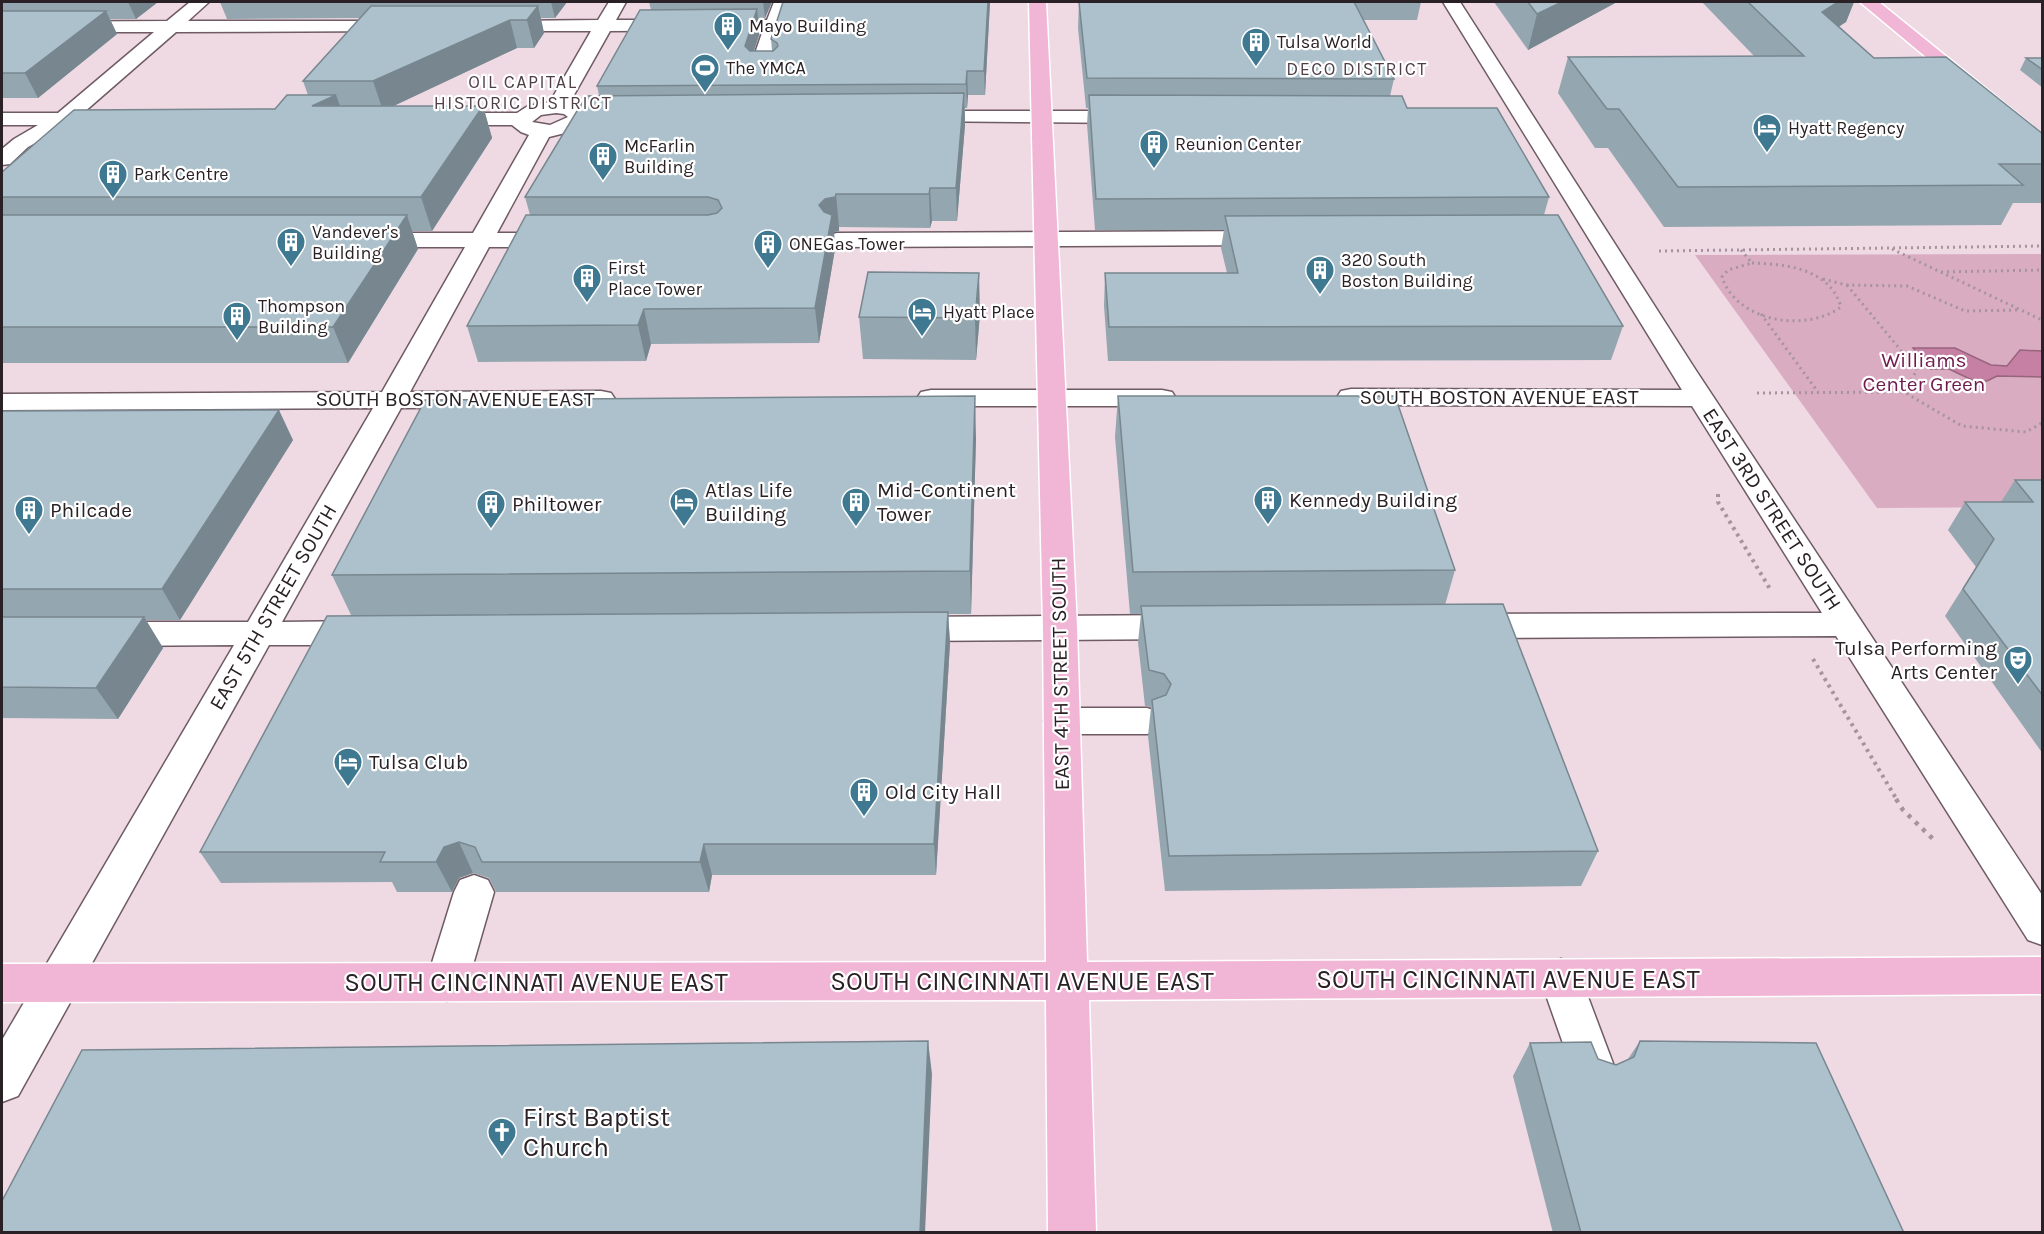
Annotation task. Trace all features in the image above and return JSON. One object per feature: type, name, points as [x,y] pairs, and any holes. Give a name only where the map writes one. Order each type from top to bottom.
[{"type":"main road","name":"EAST 4TH STREET SOUTH","points":[[1037,2],[1060,627],[1065,981],[1072,1233]]},
{"type":"main road","points":[[1869,2],[2043,144]]},
{"type":"main road","name":"SOUTH CINCINNATI AVENUE EAST","points":[[2,983],[2043,976]]},
{"type":"street","points":[[5,168],[47,143],[62,120],[200,2]]},
{"type":"street","points":[[556,107],[617,2]]},
{"type":"street","points":[[769,68],[760,68],[782,2]]},
{"type":"street","name":"EAST 3RD STREET SOUTH","points":[[1451,2],[1524,118],[1588,238],[1701,398],[2043,928]]},
{"type":"street","points":[[177,21],[232,14]]},
{"type":"street","points":[[2,27],[177,21],[416,26]]},
{"type":"street","points":[[476,26],[764,25]]},
{"type":"street","points":[[419,119],[522,119],[535,110],[556,107],[574,110],[578,114],[578,119]]},
{"type":"street","points":[[896,117],[1152,117]]},
{"type":"street","points":[[1498,118],[1524,118]]},
{"type":"street","points":[[2,119],[133,119]]},
{"type":"street","points":[[522,119],[521,123],[524,127],[542,131],[564,128],[578,119],[601,119]]},
{"type":"street","name":"EAST 5TH STREET SOUTH","points":[[2,1081],[392,399],[542,131]]},
{"type":"street","points":[[837,240],[1284,238]]},
{"type":"street","points":[[344,240],[582,240]]},
{"type":"street","points":[[907,398],[1190,398]]},
{"type":"street","name":"SOUTH BOSTON AVENUE EAST","points":[[1321,398],[1701,398]]},
{"type":"street","name":"SOUTH BOSTON AVENUE EAST","points":[[2,402],[626,399]]},
{"type":"street","points":[[1433,626],[1847,624]]},
{"type":"street","points":[[877,629],[1220,627]]},
{"type":"street","points":[[85,634],[388,633]]},
{"type":"street","points":[[1062,721],[1147,721]]},
{"type":"street","points":[[447,982],[474,892]]},
{"type":"street","points":[[1561,978],[1595,1074]]},
{"type":"path","points":[[1659,251],[2043,246]]},
{"type":"path","points":[[1888,247],[2043,320]]},
{"type":"path","points":[[1741,249],[1752,263]]},
{"type":"path","points":[[1821,279],[1833,287],[1840,297],[1841,307],[1834,315],[1821,320],[1782,319],[1761,314],[1736,301],[1722,286],[1722,277],[1728,270],[1752,263],[1788,266],[1821,279],[1846,285],[1907,286],[1965,310],[2021,310]]},
{"type":"path","points":[[1941,272],[2041,270],[2043,272]]},
{"type":"path","points":[[1846,285],[1917,369],[1904,392]]},
{"type":"path","points":[[1761,314],[1818,393]]},
{"type":"path","points":[[1757,393],[1904,392],[1962,426],[2026,432],[2043,423]]},
{"type":"green space","name":"Williams Center Green","points":[[2042,254],[2042,507],[1877,508],[1695,255]]},
{"type":"shaded area","points":[[1913,348],[1955,348],[1991,365],[2007,366],[2020,350],[2042,351],[2042,377],[1997,376],[1987,381],[1972,380],[1949,369],[1930,369]]},
{"type":"building","points":[[783,2],[988,2],[984,71],[967,71],[966,84],[597,86],[640,10],[757,9],[745,46],[750,51],[773,51],[778,46],[771,39]]},
{"type":"building","name":"Tulsa World","points":[[1079,2],[1354,2],[1394,79],[1087,78]]},
{"type":"building","points":[[1528,2],[1562,2],[1537,14]]},
{"type":"building","points":[[1748,2],[1838,2],[1822,12],[1874,58],[1946,57],[2043,134],[2043,164],[1999,164],[2023,185],[1678,187],[1619,109],[1607,109],[1568,57],[1804,56]]},
{"type":"building","points":[[371,6],[538,6],[527,20],[510,20],[373,81],[303,81]]},
{"type":"building","points":[[2,11],[106,11],[25,73],[2,73]]},
{"type":"building","points":[[2026,58],[2043,58],[2043,70]]},
{"type":"building","points":[[964,93],[956,188],[930,188],[929,194],[836,194],[835,197],[825,199],[819,205],[824,212],[832,215],[815,308],[644,309],[638,325],[467,326],[526,215],[708,215],[717,213],[722,208],[718,200],[708,197],[525,197],[586,96]]},
{"type":"building","points":[[287,95],[336,95],[312,106],[483,106],[421,197],[2,197],[2,172],[74,110],[275,109]]},
{"type":"building","points":[[1089,95],[1402,96],[1407,108],[1497,108],[1549,197],[1096,199]]},
{"type":"building","points":[[2,215],[407,215],[333,327],[2,327]]},
{"type":"building","name":"320 South Boston Building","points":[[1558,215],[1623,326],[1109,327],[1105,273],[1238,273],[1225,216]]},
{"type":"building","points":[[868,272],[979,273],[975,318],[859,317]]},
{"type":"building","points":[[975,396],[970,571],[332,575],[425,400]]},
{"type":"building","name":"Kennedy Building","points":[[1118,396],[1395,396],[1455,570],[1133,572]]},
{"type":"building","name":"Philcade","points":[[279,410],[162,589],[2,589],[2,411]]},
{"type":"building","points":[[2015,480],[2043,480],[2043,696],[1963,589],[1994,539],[1965,502],[2033,502]]},
{"type":"building","points":[[1503,604],[1598,851],[1169,856],[1152,700],[1166,695],[1171,684],[1164,674],[1149,670],[1141,606]]},
{"type":"building","points":[[948,612],[934,844],[704,844],[700,862],[482,862],[475,847],[459,842],[444,847],[436,862],[380,862],[385,852],[200,852],[327,616]]},
{"type":"building","points":[[2,617],[144,617],[96,688],[2,687]]},
{"type":"building","name":"First Baptist Church","points":[[928,1041],[920,1233],[2,1233],[2,1201],[82,1050]]},
{"type":"building","points":[[1640,1041],[1816,1043],[1904,1233],[1581,1233],[1530,1043],[1591,1042],[1598,1059],[1616,1065],[1634,1057]]},
{"type":"place","name":"Mayo Building","points":[[728,52]]},
{"type":"place","name":"Tulsa World","points":[[1256,68]]},
{"type":"place","name":"The YMCA","points":[[705,94]]},
{"type":"place","name":"Hyatt Regency","points":[[1767,154]]},
{"type":"place","name":"Reunion Center","points":[[1154,170]]},
{"type":"place","name":"McFarlin Building","points":[[603,182]]},
{"type":"place","name":"Park Centre","points":[[113,200]]},
{"type":"place","name":"Vandever's Building","points":[[291,268]]},
{"type":"place","name":"ONEGas Tower","points":[[768,270]]},
{"type":"place","name":"320 South Boston Building","points":[[1320,296]]},
{"type":"place","name":"First Place Tower","points":[[587,304]]},
{"type":"place","name":"Hyatt Place","points":[[922,338]]},
{"type":"place","name":"Thompson Building","points":[[237,342]]},
{"type":"place","name":"Kennedy Building","points":[[1268,526]]},
{"type":"place","name":"Atlas Life Building","points":[[684,528]]},
{"type":"place","name":"Mid-Continent Tower","points":[[856,528]]},
{"type":"place","name":"Philtower","points":[[491,530]]},
{"type":"place","name":"Philcade","points":[[29,536]]},
{"type":"place","name":"Tulsa Performing Arts Center","points":[[2018,686]]},
{"type":"place","name":"Tulsa Club","points":[[348,788]]},
{"type":"place","name":"Old City Hall","points":[[864,818]]},
{"type":"place","name":"First Baptist Church","points":[[502,1158]]},
{"type":"district","name":"DECO DISTRICT","points":[[1357,69]]},
{"type":"district","name":"OIL CAPITAL HISTORIC DISTRICT","points":[[523,92]]}]
